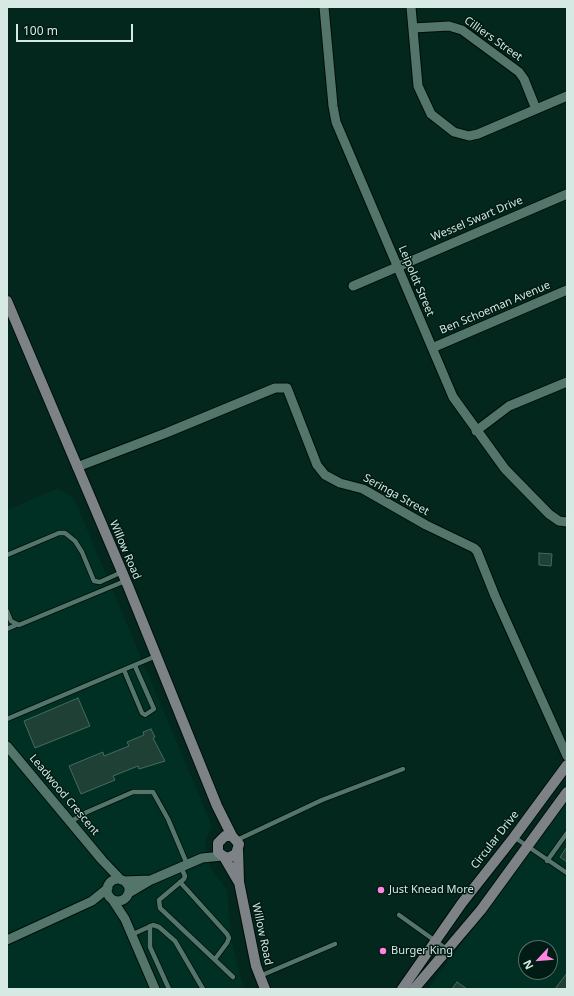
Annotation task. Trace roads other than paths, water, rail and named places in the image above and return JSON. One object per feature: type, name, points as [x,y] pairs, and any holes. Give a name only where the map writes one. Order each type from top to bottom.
[{"type":"street","name":"Leipoldt Street","points":[[324,7],[332,106],[336,122],[453,397],[476,431],[505,469],[548,514],[559,521],[567,522]]},
{"type":"street","points":[[411,7],[418,86],[431,114],[449,130],[458,135],[473,136],[567,96]]},
{"type":"street","name":"Cilliers Street","points":[[413,28],[449,26],[462,30],[519,72],[524,79],[536,109]]},
{"type":"street","name":"Wessel Swart Drive","points":[[353,286],[567,194]]},
{"type":"street","name":"Ben Schoeman Avenue","points":[[432,348],[567,290]]},
{"type":"street","name":"Willow Road","points":[[7,301],[219,810],[236,842],[239,882],[260,976],[265,989]]},
{"type":"street","points":[[476,431],[509,406],[567,382]]},
{"type":"street","name":"Seringa Street","points":[[77,467],[166,433],[275,388],[287,388],[318,465],[324,475],[340,483],[360,487],[426,525],[474,548],[477,551],[495,596],[567,756]]},
{"type":"street","name":"Leadwood Crescent","points":[[7,746],[102,860],[122,880]]},
{"type":"street","name":"Circular Drive","points":[[402,989],[462,903],[514,837],[567,765]]},
{"type":"street","points":[[414,989],[481,910],[567,792]]},
{"type":"street","name":"Willow Road","points":[[219,810],[218,852],[224,857],[239,882]]},
{"type":"street","points":[[92,901],[112,899],[120,901],[151,880],[202,858],[225,836],[236,842],[232,856],[202,858]]},
{"type":"street","name":"Leadwood Crescent","points":[[102,860],[108,886]]},
{"type":"street","points":[[7,940],[92,901],[115,880],[151,880]]},
{"type":"street","points":[[122,880],[129,887],[125,919]]},
{"type":"street","points":[[108,886],[108,895],[125,919],[155,989]]},
{"type":"lane","points":[[7,555],[59,533],[65,533],[75,541],[82,552],[95,582],[123,577]]},
{"type":"lane","points":[[7,629],[123,577]]},
{"type":"lane","points":[[7,611],[11,621],[16,625]]},
{"type":"lane","points":[[7,719],[156,656]]},
{"type":"lane","points":[[124,670],[143,715],[148,714],[154,709],[135,666]]},
{"type":"lane","points":[[236,842],[322,800],[403,769]]},
{"type":"lane","points":[[70,822],[87,812],[133,792],[153,792],[168,819],[184,866],[185,876],[159,900],[160,908],[233,976]]},
{"type":"lane","points":[[547,861],[567,833]]},
{"type":"lane","points":[[514,837],[547,861],[567,873]]},
{"type":"lane","points":[[180,882],[229,938],[215,960]]},
{"type":"lane","points":[[399,915],[448,950]]},
{"type":"lane","points":[[131,935],[150,926],[159,927],[173,938],[203,989]]},
{"type":"lane","points":[[150,926],[150,947],[169,989]]},
{"type":"lane","points":[[260,976],[335,944]]},
{"type":"place","name":"Just Knead More","points":[[381,890]]},
{"type":"place","name":"Burger King","points":[[383,951]]}]
